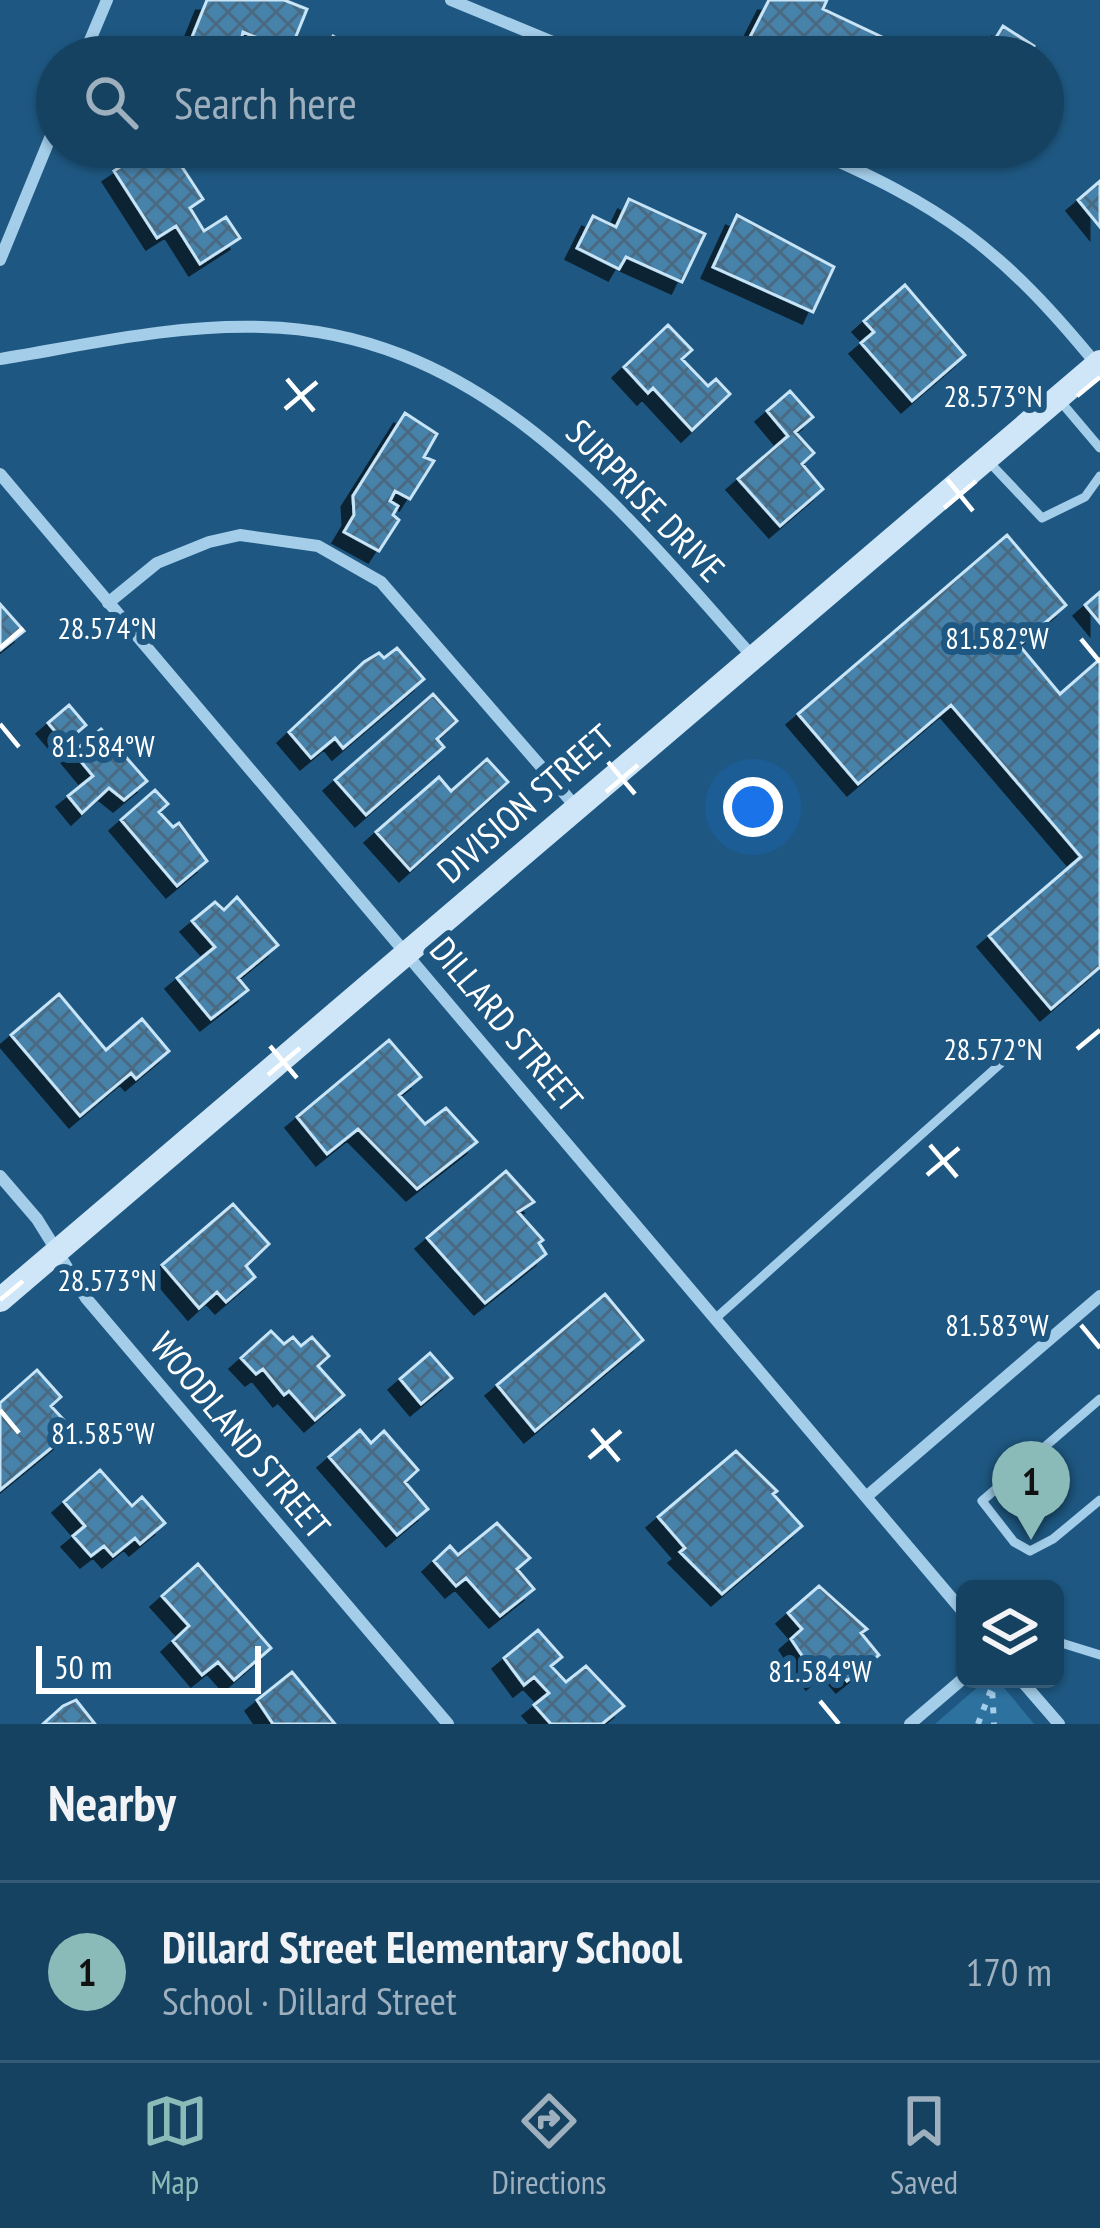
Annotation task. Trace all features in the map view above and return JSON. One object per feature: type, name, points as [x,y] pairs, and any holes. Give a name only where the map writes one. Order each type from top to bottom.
[{"type":"street","points":[[92,36],[107,0]]},
{"type":"street","points":[[452,0],[539,36]]},
{"type":"street","points":[[0,260],[38,168]]},
{"type":"street","points":[[855,168],[888,182],[975,235],[1016,272],[1098,364]]},
{"type":"street","name":"SURPRISE DRIVE","points":[[0,359],[169,332],[263,326],[358,340],[464,384],[556,445],[605,491],[751,655]]},
{"type":"street","name":"DIVISION STREET","points":[[0,1300],[751,655],[1098,364]]},
{"type":"street","name":"DILLARD STREET","points":[[0,474],[956,1603]]},
{"type":"street","points":[[107,602],[157,563],[208,542],[240,535],[318,546],[381,583],[576,807]]},
{"type":"street","name":"WOODLAND STREET","points":[[0,1176],[37,1220],[86,1298],[448,1724]]},
{"type":"street","points":[[866,1497],[1100,1297]]},
{"type":"street","points":[[910,1724],[956,1686]]},
{"type":"street","points":[[1028,1688],[1059,1724]]},
{"type":"lane","points":[[1058,398],[1100,448]]},
{"type":"lane","points":[[986,458],[1042,518],[1085,497],[1100,476]]},
{"type":"lane","points":[[716,1318],[1008,1057]]},
{"type":"lane","points":[[1100,1399],[982,1501],[1014,1542],[1030,1551],[1053,1539],[1100,1500]]},
{"type":"lane","points":[[1064,1644],[1100,1654]]},
{"type":"path","points":[[978,1724],[992,1687],[994,1724]]},
{"type":"shaded area","points":[[977,1688],[1004,1688],[1034,1724],[935,1724]]},
{"type":"building","points":[[207,0],[284,0],[307,9],[296,36],[243,32],[242,36],[192,36]]},
{"type":"building","points":[[769,0],[827,0],[823,9],[880,36],[751,36]]},
{"type":"building","points":[[1003,26],[1018,36],[997,36]]},
{"type":"building","points":[[183,168],[203,199],[190,208],[204,231],[226,217],[240,238],[200,264],[176,226],[157,238],[114,171]]},
{"type":"building","points":[[1100,181],[1100,227],[1078,200]]},
{"type":"building","points":[[629,199],[705,234],[682,282],[626,257],[619,269],[577,248],[593,216],[616,227]]},
{"type":"building","points":[[737,215],[834,267],[813,312],[713,267]]},
{"type":"building","points":[[905,285],[965,355],[912,401],[861,343],[874,332],[864,321]]},
{"type":"building","points":[[668,325],[692,350],[682,359],[708,386],[716,379],[730,394],[692,430],[653,388],[648,393],[624,367]]},
{"type":"building","points":[[790,391],[813,417],[795,432],[814,453],[802,464],[823,489],[780,526],[738,479],[788,436],[767,411]]},
{"type":"building","points":[[405,413],[437,434],[424,457],[434,461],[410,499],[395,491],[390,501],[398,506],[393,515],[399,520],[379,551],[344,532],[354,515],[353,496]]},
{"type":"building","points":[[1007,535],[1066,605],[1019,645],[1060,694],[1100,659],[1100,967],[1051,1009],[989,936],[1081,857],[951,705],[858,784],[798,714]]},
{"type":"building","points":[[1100,592],[1100,623],[1085,605]]},
{"type":"building","points":[[0,604],[24,631],[0,650]]},
{"type":"building","points":[[397,648],[424,679],[343,748],[335,738],[311,758],[289,732],[364,662],[379,653],[384,658]]},
{"type":"building","points":[[433,694],[457,721],[437,739],[444,747],[366,815],[335,780]]},
{"type":"building","points":[[69,705],[86,725],[65,743],[48,723]]},
{"type":"building","points":[[101,729],[147,781],[124,800],[109,788],[82,813],[68,796],[93,776],[73,752]]},
{"type":"building","points":[[487,759],[508,782],[410,870],[376,832],[439,777],[451,791]]},
{"type":"building","points":[[155,790],[168,804],[159,812],[173,827],[179,823],[207,861],[177,886],[121,820]]},
{"type":"building","points":[[237,897],[278,945],[238,978],[248,990],[211,1019],[177,978],[215,947],[192,921],[215,902],[224,910]]},
{"type":"building","points":[[59,994],[106,1050],[142,1019],[169,1051],[136,1079],[131,1073],[80,1116],[11,1035]]},
{"type":"building","points":[[389,1040],[421,1077],[399,1095],[425,1124],[446,1108],[477,1142],[417,1189],[358,1129],[327,1154],[297,1117]]},
{"type":"building","points":[[506,1171],[534,1202],[518,1212],[543,1240],[539,1243],[546,1254],[485,1303],[427,1238]]},
{"type":"building","points":[[233,1204],[269,1244],[246,1266],[255,1277],[226,1302],[217,1292],[199,1308],[162,1265]]},
{"type":"building","points":[[605,1294],[643,1340],[535,1431],[497,1385]]},
{"type":"building","points":[[271,1331],[284,1344],[293,1337],[301,1346],[312,1337],[329,1356],[318,1366],[344,1395],[315,1420],[289,1391],[284,1395],[263,1369],[256,1374],[241,1358]]},
{"type":"building","points":[[430,1353],[452,1378],[421,1404],[400,1379]]},
{"type":"building","points":[[37,1370],[61,1397],[51,1406],[73,1430],[0,1490],[0,1403]]},
{"type":"building","points":[[360,1430],[371,1443],[384,1431],[418,1470],[405,1482],[428,1509],[397,1535],[329,1457]]},
{"type":"building","points":[[736,1451],[777,1491],[773,1494],[802,1526],[722,1594],[680,1552],[685,1548],[658,1517]]},
{"type":"building","points":[[100,1470],[132,1506],[142,1497],[165,1523],[140,1544],[135,1538],[113,1556],[104,1546],[91,1556],[73,1536],[85,1526],[64,1502]]},
{"type":"building","points":[[497,1523],[530,1558],[517,1569],[534,1589],[500,1616],[466,1578],[456,1586],[434,1561],[450,1546],[458,1555]]},
{"type":"building","points":[[198,1564],[271,1648],[234,1680],[218,1662],[202,1675],[173,1641],[189,1626],[162,1596]]},
{"type":"building","points":[[819,1586],[867,1629],[861,1633],[879,1655],[847,1681],[833,1665],[817,1678],[791,1639],[802,1629],[788,1613]]},
{"type":"building","points":[[538,1630],[562,1657],[551,1666],[566,1682],[586,1666],[624,1706],[602,1724],[551,1724],[534,1705],[549,1693],[534,1677],[524,1685],[504,1658]]},
{"type":"building","points":[[292,1672],[335,1724],[273,1724],[257,1700]]},
{"type":"building","points":[[76,1700],[95,1724],[43,1724],[63,1706]]},
{"type":"place","name":"Dillard Street Elementary School","points":[[1031,1540]]}]
